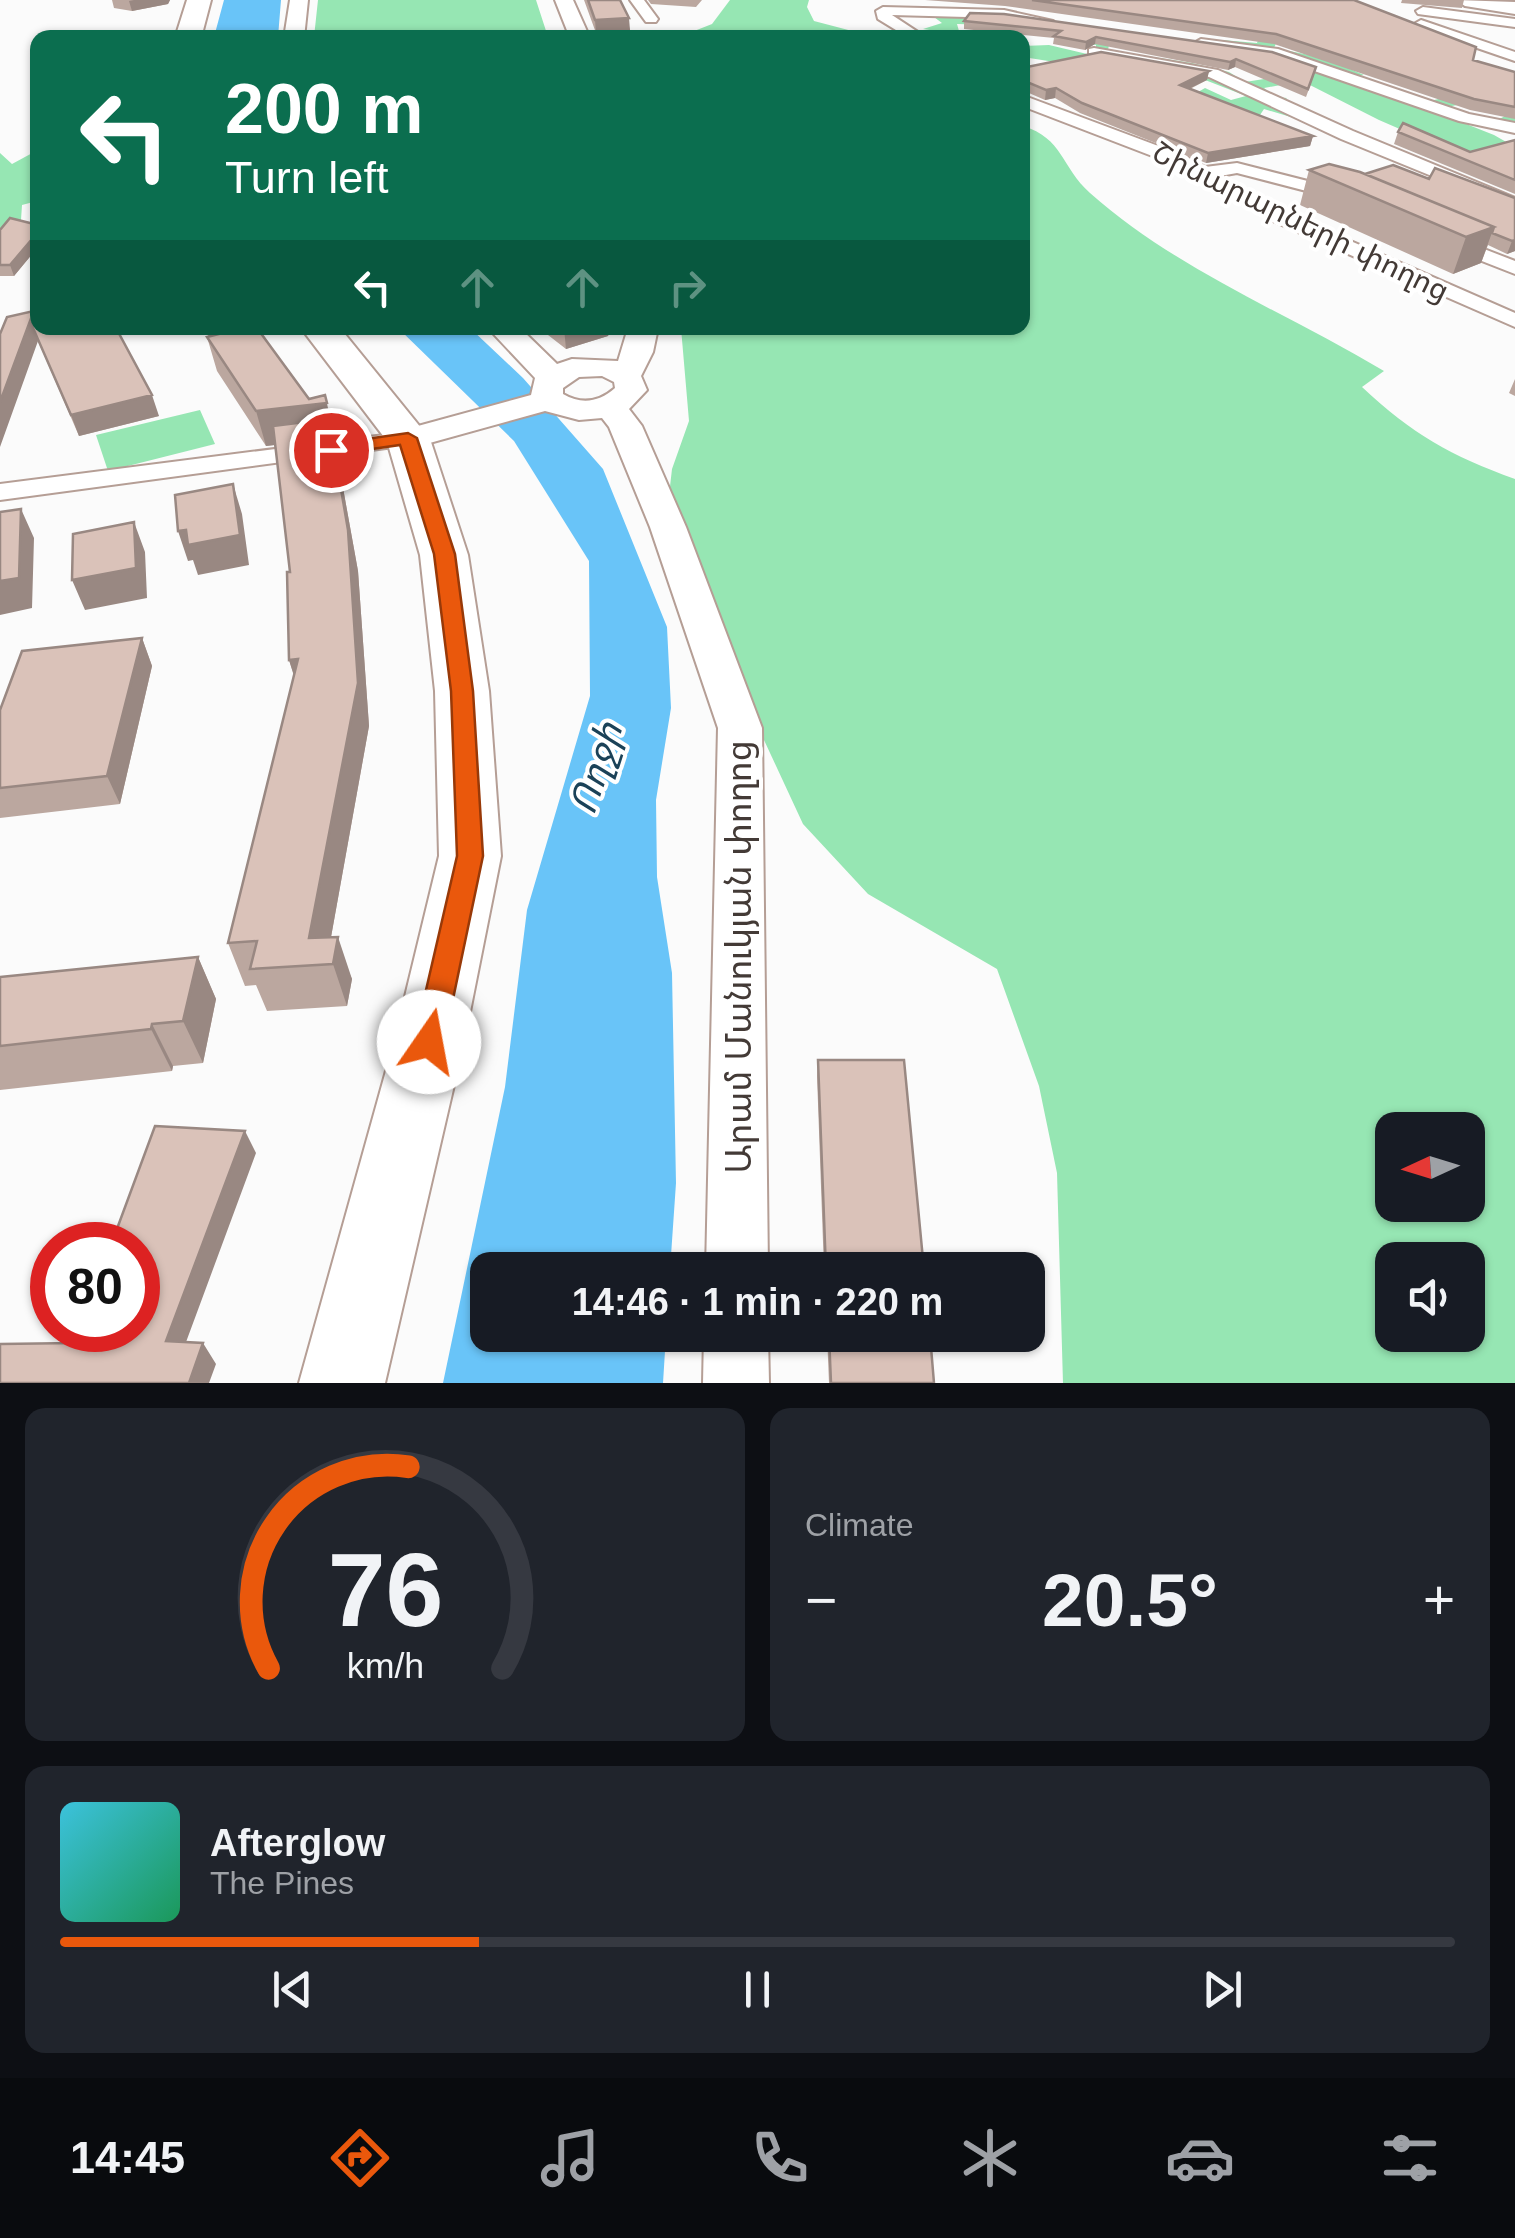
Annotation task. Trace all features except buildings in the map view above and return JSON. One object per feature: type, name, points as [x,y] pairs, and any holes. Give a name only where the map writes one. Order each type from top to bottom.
[{"type":"highway","points":[[190,30],[199,0]]},
{"type":"highway","points":[[327,335],[422,435],[444,554],[462,691],[470,856],[429,1042],[342,1383]]},
{"type":"street","points":[[295,30],[299,0]]},
{"type":"street","points":[[564,0],[577,30]]},
{"type":"street","points":[[636,0],[652,19]]},
{"type":"street","points":[[1465,0],[1515,8]]},
{"type":"street","points":[[907,30],[884,16],[883,11],[1004,14],[1060,22]]},
{"type":"street","points":[[1515,24],[1422,18],[1515,57]]},
{"type":"street","points":[[1464,28],[1515,37]]},
{"type":"street","points":[[1192,42],[1273,52],[1465,118],[1515,128]]},
{"type":"street","points":[[1094,52],[1213,73],[1515,205]]},
{"type":"street","name":"Շինարարների փողոց","points":[[1030,103],[1179,160],[1282,218],[1515,321]]},
{"type":"street","points":[[1465,118],[1515,147]]},
{"type":"street","points":[[1122,120],[1179,160]]},
{"type":"street","points":[[1203,173],[1237,168],[1358,199]]},
{"type":"street","points":[[1426,231],[1515,268]]},
{"type":"street","points":[[1452,294],[1515,301]]},
{"type":"street","points":[[0,492],[422,435],[551,381],[628,356],[631,390],[606,414],[551,381],[510,335]]},
{"type":"street","name":"Արամ Մանուկյան փողոց","points":[[606,414],[668,527],[740,728],[737,1252]]},
{"type":"street","points":[[736,1352],[736,1383]]},
{"type":"green space","points":[[318,0],[536,0],[546,30],[315,30]]},
{"type":"green space","points":[[730,0],[809,0],[807,7],[814,21],[848,30],[697,30],[712,24]]},
{"type":"green space","points":[[947,11],[984,17],[1010,15],[1033,26],[1066,28],[1087,36],[1124,34],[1125,40],[1201,46],[1220,46],[1218,40],[1257,43],[1259,38],[1250,26],[1272,26],[1278,22],[1350,38],[1403,62],[1411,60],[1408,50],[1391,41],[1419,45],[1459,61],[1436,66],[1515,93],[1515,125],[1496,121],[1505,116],[1469,103],[1446,107],[1430,101],[1447,97],[1401,75],[1373,74],[1369,72],[1377,63],[1356,61],[1338,52],[1341,48],[1324,42],[1315,47],[1293,46],[1282,32],[1271,35],[1277,41],[1274,48],[1325,58],[1364,75],[1353,76],[1261,47],[1232,49],[1257,58],[1234,61],[1197,59],[1162,49],[1196,51],[1169,44],[1152,49],[1109,45],[1108,50],[1192,63],[1229,72],[1245,82],[1289,75],[1254,62],[1278,55],[1355,80],[1494,135],[1515,147],[1515,179],[1379,120],[1302,81],[1264,88],[1275,97],[1287,98],[1279,105],[1321,126],[1264,109],[1260,115],[1236,110],[1228,114],[1199,93],[1196,99],[1186,99],[1205,88],[1231,100],[1246,96],[1200,78],[1163,78],[1079,60],[1061,63],[1030,58],[1030,46],[1049,45],[1138,66],[1096,53],[1096,45],[1030,30],[992,30],[995,25],[957,24],[959,30],[923,29],[942,23],[930,14]]},
{"type":"green space","points":[[1030,129],[1054,146],[1090,193],[1159,245],[1384,371],[1362,387],[1398,418],[1471,462],[1515,479],[1515,1383],[1063,1383],[1057,1173],[1039,1086],[997,969],[868,894],[803,824],[719,643],[668,504],[672,469],[689,421],[682,335],[1030,335]]},
{"type":"green space","points":[[0,153],[12,164],[30,154],[30,203],[22,205],[21,220],[0,245]]},
{"type":"green space","points":[[200,410],[215,444],[108,471],[96,435]]},
{"type":"water","points":[[224,0],[281,0],[279,30],[216,30]]},
{"type":"water","name":"Ողջի","points":[[405,335],[477,335],[523,378],[603,469],[667,627],[671,708],[656,800],[657,877],[672,973],[676,1183],[671,1252],[470,1252],[505,1087],[527,910],[590,696],[589,561],[514,441]]},
{"type":"water","points":[[470,1254],[470,1352],[665,1352],[663,1383],[443,1383]]},
{"type":"route","points":[[331,450],[408,438],[444,554],[462,691],[470,856],[429,1042]]}]
